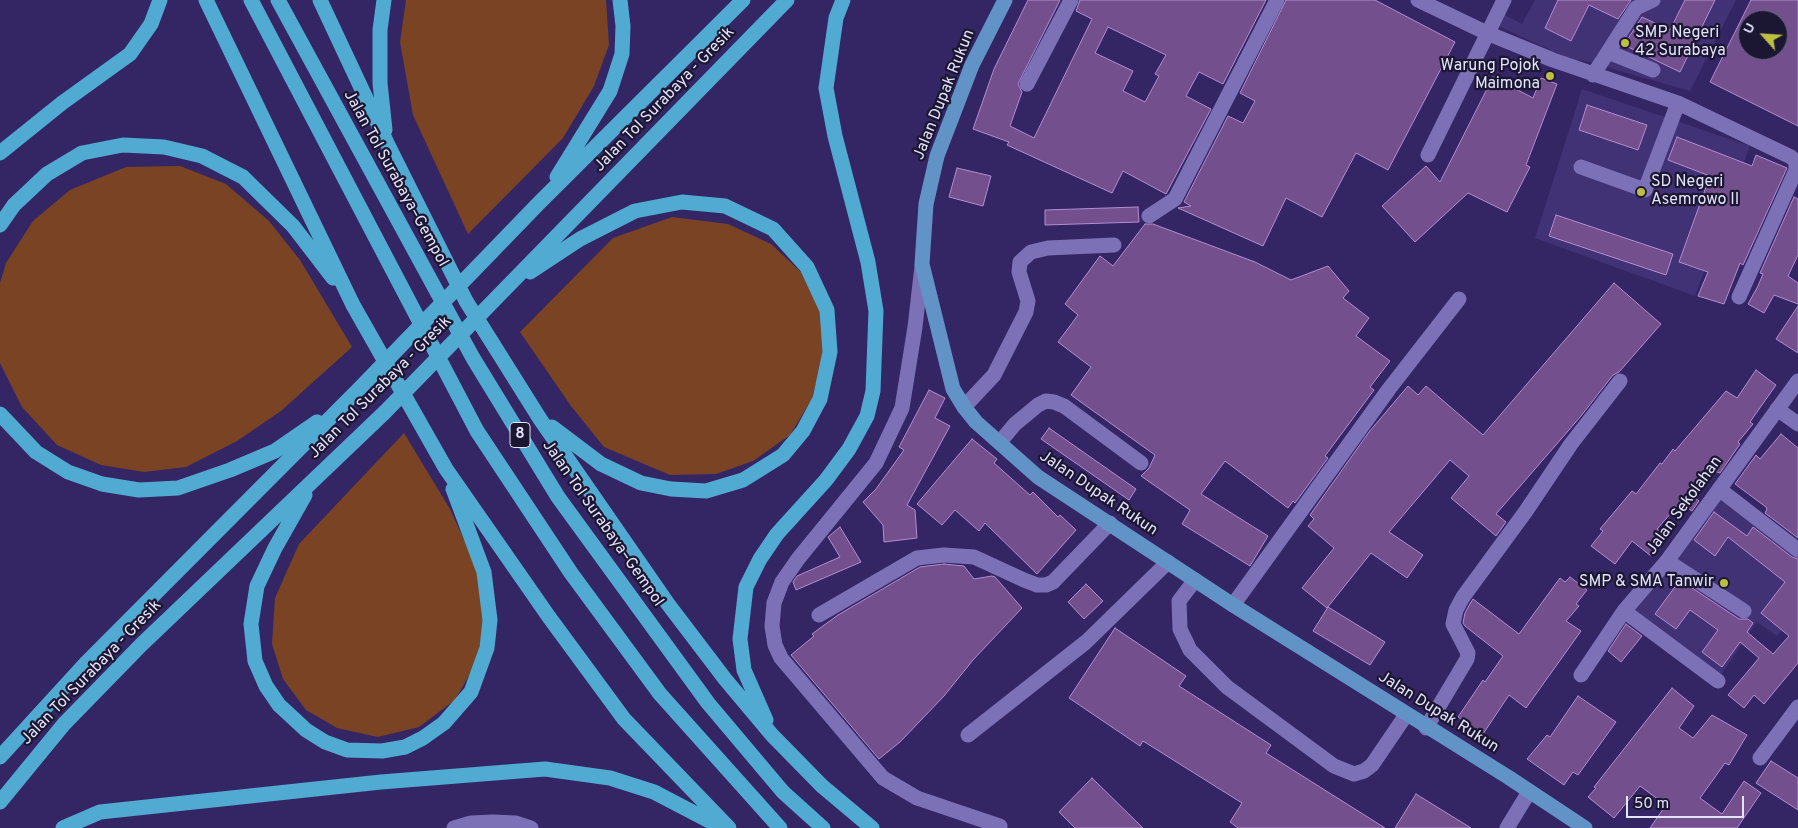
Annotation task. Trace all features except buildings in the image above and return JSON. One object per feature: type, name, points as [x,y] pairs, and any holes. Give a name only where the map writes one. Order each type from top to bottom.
[{"type":"highway","points":[[0,153],[130,54],[151,24],[160,0]]},
{"type":"highway","points":[[206,0],[354,305],[446,469],[549,618],[624,719],[729,828]]},
{"type":"highway","name":"8","points":[[251,0],[477,431],[571,573],[660,694],[780,828]]},
{"type":"highway","name":"Jalan Tol Surabaya–Gempol","points":[[278,0],[472,358],[558,498],[708,703],[784,792],[822,828]]},
{"type":"highway","points":[[320,0],[387,143],[466,301],[540,418],[668,604],[725,679],[772,735],[822,786],[872,828]]},
{"type":"highway","points":[[384,0],[380,30],[380,83],[387,143]]},
{"type":"highway","points":[[539,203],[597,116],[610,91],[622,54],[623,26],[620,0]]},
{"type":"highway","name":"Jalan Tol Surabaya - Gresik","points":[[0,757],[86,663],[360,390],[539,203],[743,0]]},
{"type":"highway","name":"Jalan Tol Surabaya - Gresik","points":[[0,802],[64,724],[134,651],[385,412],[787,0]]},
{"type":"highway","points":[[772,735],[744,670],[740,639],[746,587],[760,559],[777,534],[826,480],[849,449],[867,416],[873,390],[876,311],[868,262],[835,136],[826,88],[836,18],[843,0]]},
{"type":"highway","points":[[0,225],[14,205],[47,174],[82,153],[123,145],[173,149],[202,156],[243,177],[293,226],[354,305]]},
{"type":"highway","points":[[503,290],[580,239],[635,211],[682,202],[725,206],[773,229],[807,267],[827,310],[830,352],[820,400],[803,431],[783,455],[743,480],[706,491],[671,489],[641,483],[602,464],[540,418]]},
{"type":"highway","points":[[0,414],[36,452],[68,472],[102,484],[139,490],[178,488],[230,470],[275,451],[347,402]]},
{"type":"highway","points":[[313,480],[275,548],[257,586],[251,624],[255,661],[266,686],[279,705],[306,730],[325,742],[347,750],[382,751],[404,747],[423,738],[444,723],[470,692],[487,648],[490,620],[484,572],[446,469]]},
{"type":"highway","points":[[63,828],[100,812],[381,782],[545,769],[610,778],[654,792],[722,828]]},
{"type":"main road","name":"Jalan Dupak Rukun","points":[[1005,0],[972,65],[937,156],[926,204],[922,264],[954,389],[964,407],[976,422],[1038,477],[1233,605],[1426,728],[1508,777],[1585,828]]},
{"type":"street","points":[[1027,84],[1071,0]]},
{"type":"street","points":[[1149,216],[1174,199],[1277,0]]},
{"type":"street","points":[[1418,0],[1487,33],[1593,75],[1678,103],[1791,157],[1796,162],[1796,170],[1739,297]]},
{"type":"street","points":[[1428,155],[1504,0]]},
{"type":"street","points":[[1593,75],[1636,8],[1653,0]]},
{"type":"street","points":[[1608,52],[1653,70]]},
{"type":"street","points":[[1581,167],[1645,190],[1678,103]]},
{"type":"street","points":[[964,407],[994,375],[1026,312],[1028,301],[1019,272],[1020,262],[1031,252],[1048,248],[1114,245]]},
{"type":"street","points":[[922,264],[916,327],[902,408],[876,463],[798,559],[782,582],[774,603],[772,626],[775,645],[781,658],[883,778],[918,798],[1000,826]]},
{"type":"street","points":[[1233,605],[1389,389],[1459,299]]},
{"type":"street","points":[[1426,728],[1467,659],[1468,653],[1453,624],[1456,610],[1463,597],[1526,511],[1570,444],[1620,381]]},
{"type":"street","name":"Jalan Sekolahan","points":[[1580,675],[1624,611],[1667,561],[1798,381]]},
{"type":"street","points":[[1000,442],[1015,424],[1038,404],[1046,401],[1054,402],[1064,406],[1140,464]]},
{"type":"street","points":[[1777,409],[1798,424]]},
{"type":"street","points":[[1719,489],[1798,550]]},
{"type":"street","points":[[819,615],[917,558],[944,555],[974,557],[1024,580],[1037,585],[1046,585],[1053,582],[1110,524]]},
{"type":"street","points":[[1667,561],[1744,611]]},
{"type":"street","points":[[968,735],[1086,642],[1168,562]]},
{"type":"street","points":[[1195,580],[1179,602],[1180,629],[1190,650],[1227,687],[1334,766],[1354,774],[1364,772],[1382,751],[1406,715]]},
{"type":"street","points":[[1624,611],[1718,681]]},
{"type":"street","points":[[1760,758],[1798,707]]},
{"type":"street","points":[[1507,828],[1529,792]]},
{"type":"street","points":[[454,828],[471,823],[493,822],[516,823],[532,828]]},
{"type":"shaded area","points":[[406,0],[606,0],[609,45],[594,86],[563,138],[468,234],[413,115],[400,42]]},
{"type":"shaded area","name":"SMP Negeri 42 Surabaya","points":[[1535,0],[1736,0],[1690,91],[1585,61],[1572,60],[1498,26],[1503,14],[1522,24]]},
{"type":"shaded area","name":"SD Negeri Asemrowo II","points":[[1582,89],[1750,146],[1695,296],[1535,238]]},
{"type":"shaded area","points":[[180,166],[226,184],[269,221],[300,260],[352,347],[281,411],[237,441],[186,467],[144,472],[101,465],[57,445],[22,407],[0,363],[0,283],[6,263],[33,221],[70,190],[126,167]]},
{"type":"shaded area","points":[[672,217],[728,224],[771,244],[801,272],[822,313],[823,353],[812,399],[790,435],[753,461],[716,474],[670,475],[604,447],[571,406],[520,332],[613,238]]},
{"type":"shaded area","points":[[404,433],[450,509],[481,577],[485,622],[476,663],[455,700],[419,727],[378,737],[337,728],[306,710],[283,679],[272,644],[275,598],[299,544]]},
{"type":"shaded area","name":"SMP & SMA Tanwir","points":[[1716,494],[1798,557],[1798,610],[1777,636],[1757,622],[1720,676],[1629,613]]},
{"type":"place","name":"SMP Negeri 42 Surabaya","points":[[1625,43]]},
{"type":"place","name":"Warung Pojok Maimona","points":[[1550,76]]},
{"type":"place","name":"SD Negeri Asemrowo II","points":[[1641,192]]},
{"type":"place","name":"SMP & SMA Tanwir","points":[[1724,583]]}]
